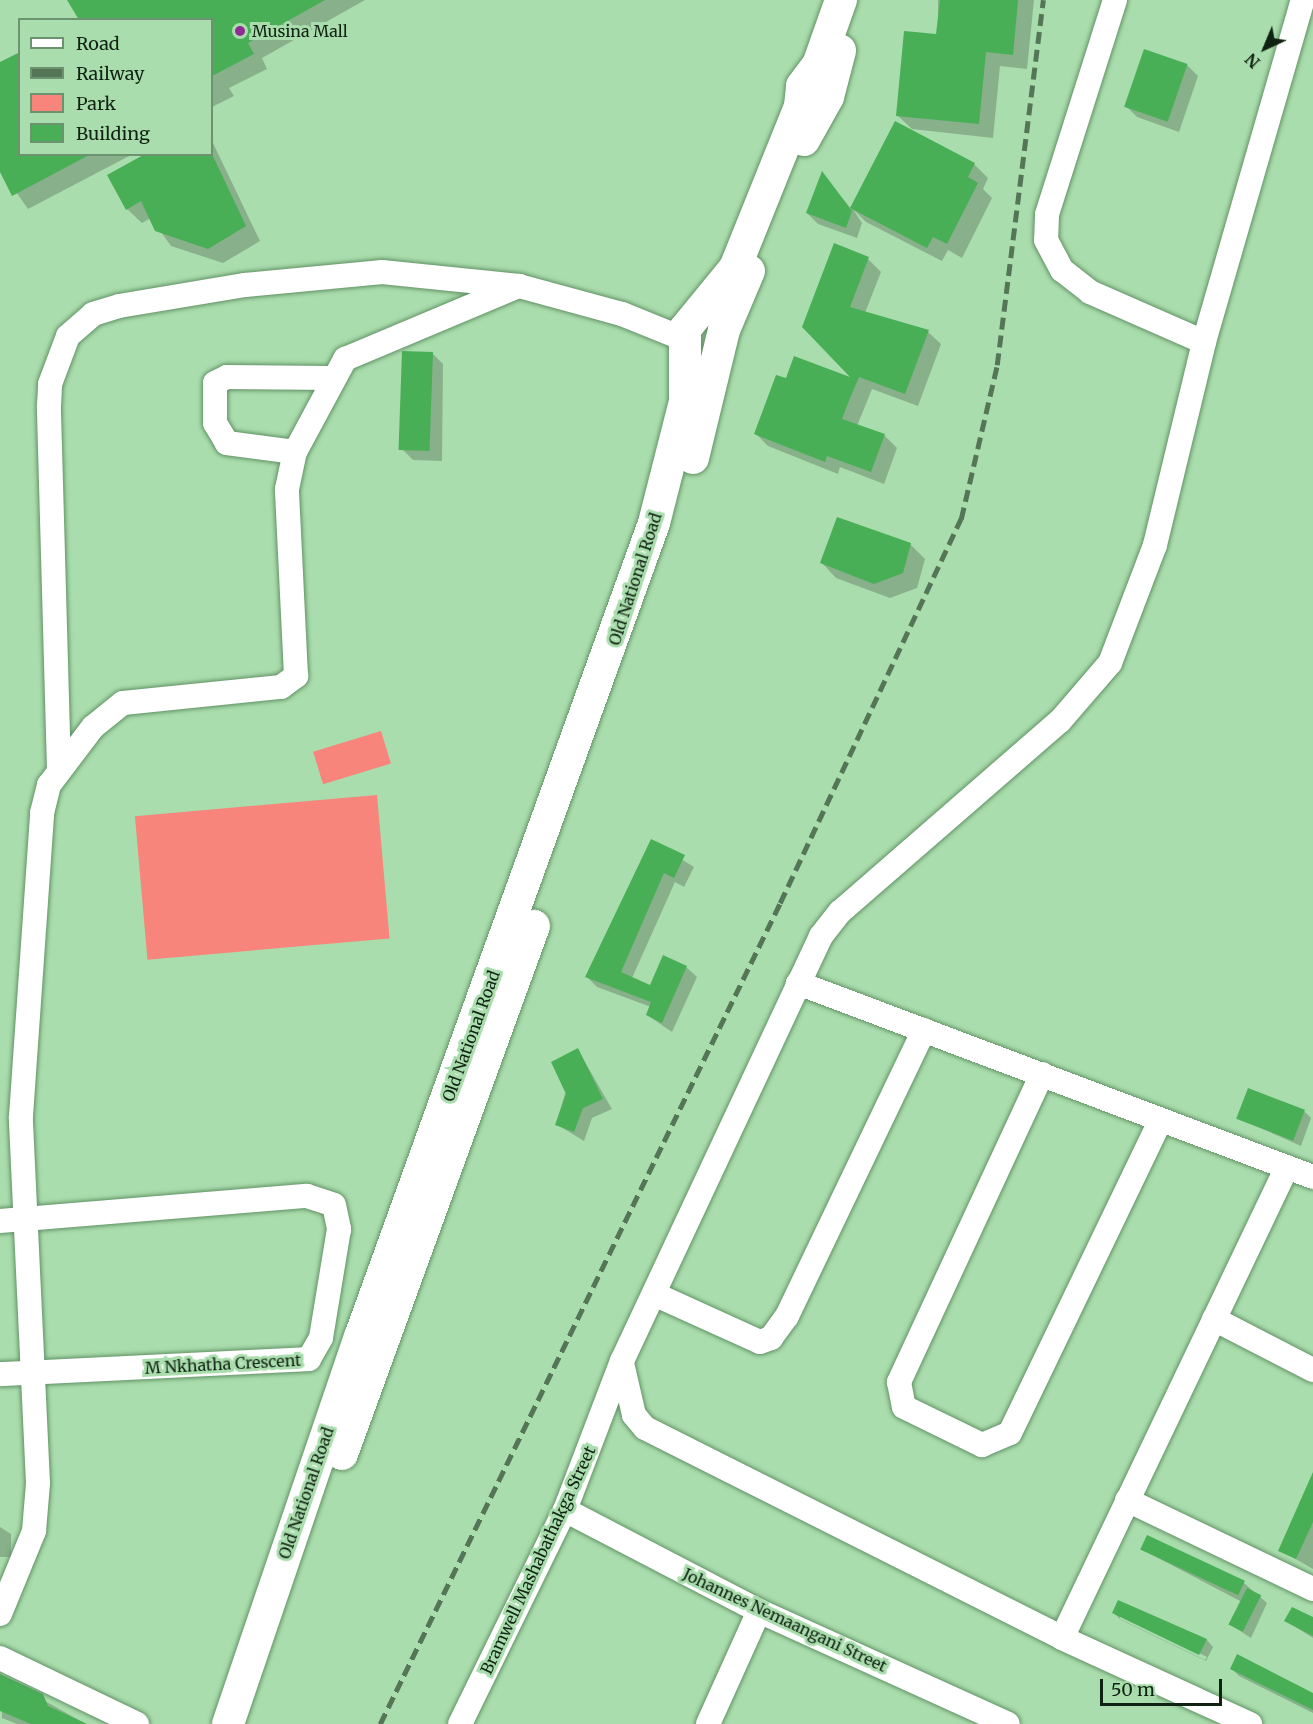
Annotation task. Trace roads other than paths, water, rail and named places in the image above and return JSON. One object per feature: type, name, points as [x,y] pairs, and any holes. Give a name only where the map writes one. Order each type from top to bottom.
[{"type":"main road","name":"Old National Road","points":[[246,1724],[596,753],[679,511],[723,338],[816,91],[841,0]]},
{"type":"main road","name":"Old National Road","points":[[228,1724],[360,1337],[654,523],[685,401],[688,330],[735,268],[859,0]]},
{"type":"main road","points":[[688,330],[698,355],[723,338]]},
{"type":"street","points":[[1115,0],[1047,215],[1046,240],[1062,270],[1090,292],[1204,342]]},
{"type":"street","name":"Bramwell Mashabathakga Street","points":[[460,1724],[565,1510],[622,1361],[821,936],[840,912],[1060,721],[1110,663],[1155,544],[1204,342],[1303,0]]},
{"type":"street","points":[[59,770],[50,384],[68,336],[93,314],[119,306],[245,285],[382,272],[519,286],[688,330]]},
{"type":"street","points":[[0,1614],[34,1531],[38,1483],[21,1116],[44,796],[59,770],[99,720],[123,703],[281,687],[296,676],[285,514],[295,452],[331,378],[353,354],[519,286]]},
{"type":"street","points":[[295,452],[227,443],[215,423],[216,382],[227,378],[331,378]]},
{"type":"street","points":[[798,983],[1313,1177]]},
{"type":"street","points":[[654,1294],[760,1342],[771,1338],[924,1030]]},
{"type":"street","points":[[1042,1074],[899,1382],[904,1407],[982,1445],[1010,1433],[1160,1121]]},
{"type":"street","points":[[1062,1638],[1287,1167]]},
{"type":"street","name":"M Nkhatha Crescent","points":[[0,1221],[307,1196],[334,1205],[339,1215],[321,1338],[309,1359],[0,1374]]},
{"type":"street","points":[[1214,1319],[1313,1370]]},
{"type":"street","points":[[622,1361],[634,1415],[645,1428],[1062,1638],[1250,1724]]},
{"type":"street","points":[[1127,1500],[1313,1589]]},
{"type":"street","name":"Johannes Nemaangani Street","points":[[565,1510],[759,1611],[1008,1724]]},
{"type":"street","points":[[708,1724],[759,1611]]},
{"type":"street","points":[[0,1658],[137,1724]]},
{"type":"railway","points":[[380,1724],[780,903],[961,519],[997,365],[1043,0]]},
{"type":"place","name":"Musina Mall","points":[[240,31]]}]
